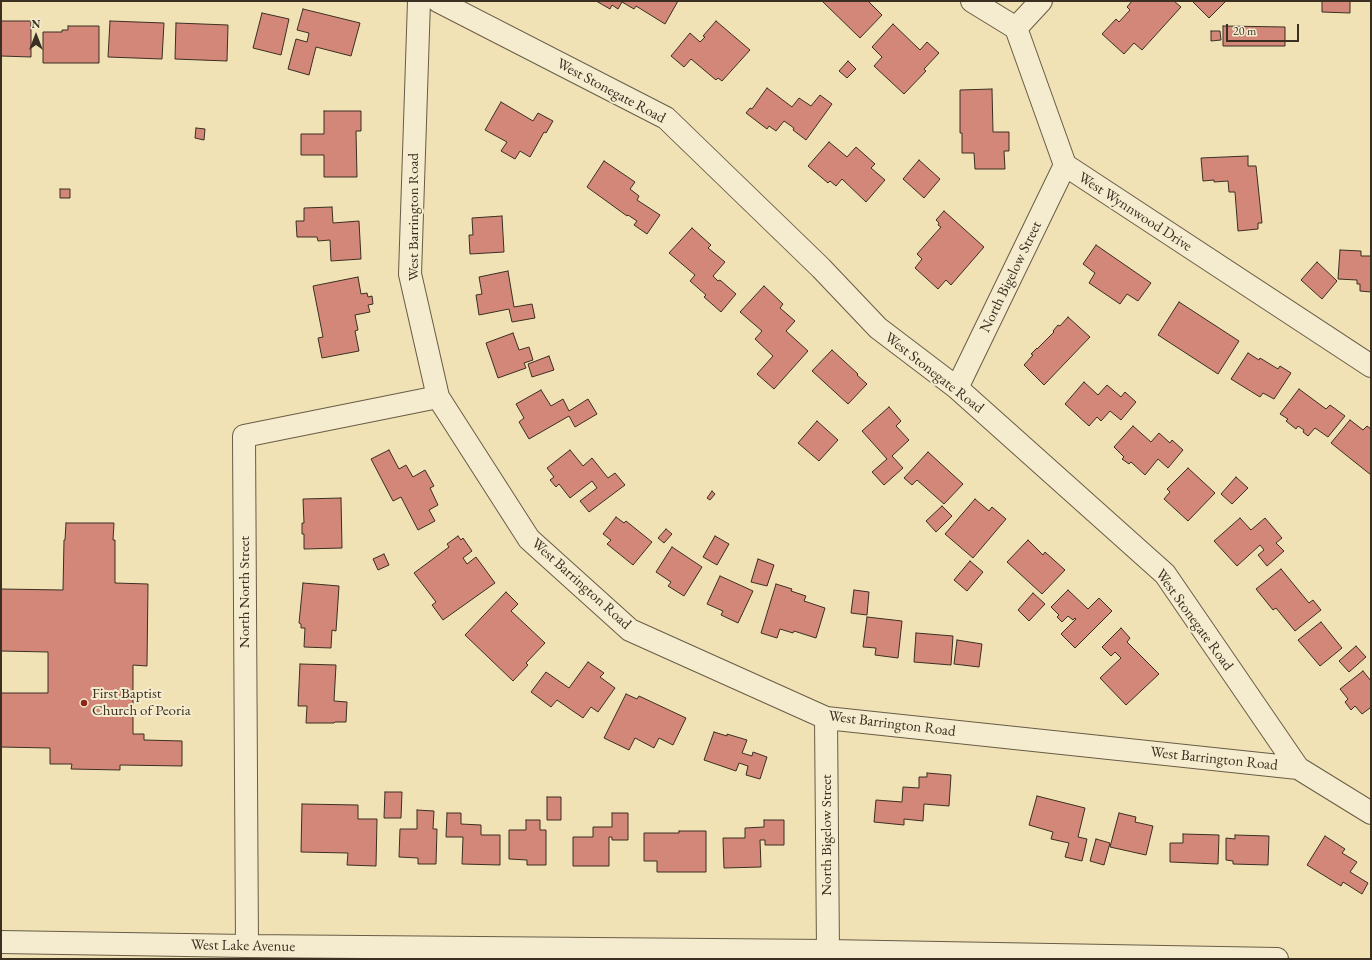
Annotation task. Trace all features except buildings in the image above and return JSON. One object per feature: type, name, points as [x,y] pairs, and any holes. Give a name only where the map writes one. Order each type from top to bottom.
[{"type":"street","name":"West Barrington Road","points":[[419,1],[410,274],[438,397],[529,539],[630,630],[826,718],[1298,768]]},
{"type":"street","name":"West Stonegate Road","points":[[438,1],[666,118],[821,268],[878,328],[958,388],[1165,574],[1298,768],[1371,813]]},
{"type":"street","points":[[972,1],[1016,28],[1040,1]]},
{"type":"street","name":"West Wynnwood Drive","points":[[1016,28],[1065,165],[1371,366]]},
{"type":"street","name":"North Bigelow Street","points":[[958,388],[1065,165]]},
{"type":"street","name":"North North Street","points":[[250,950],[244,436],[438,397]]},
{"type":"street","name":"North Bigelow Street","points":[[826,718],[828,951]]},
{"type":"street","name":"West Lake Avenue","points":[[1,942],[250,950],[828,951],[958,957],[1277,959]]},
{"type":"place","name":"First Baptist Church of Peoria","points":[[84,703]]}]
